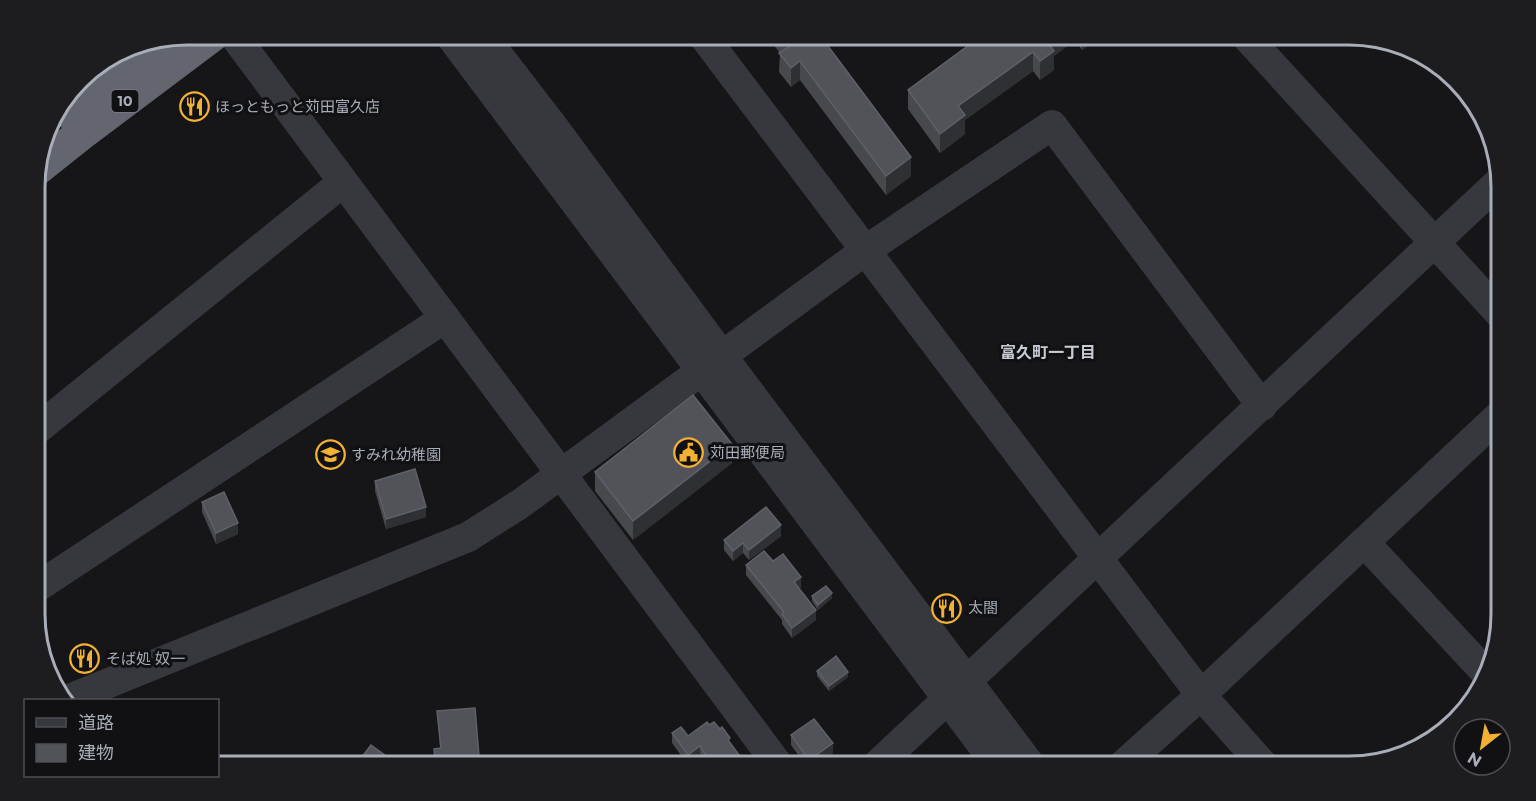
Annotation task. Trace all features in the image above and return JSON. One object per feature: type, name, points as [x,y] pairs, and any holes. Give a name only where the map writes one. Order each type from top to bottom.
[{"type":"highway","name":"10","points":[[48,160],[199,45]]},
{"type":"highway","name":"10","points":[[61,122],[152,50]]},
{"type":"street","points":[[241,45],[773,756]]},
{"type":"street","points":[[458,45],[713,363],[957,690],[1021,756]]},
{"type":"street","points":[[490,45],[555,129],[713,363]]},
{"type":"street","points":[[710,45],[1202,695],[1255,756]]},
{"type":"street","points":[[1254,45],[1491,304]]},
{"type":"street","points":[[72,698],[468,537],[488,526],[866,250],[1052,125],[1262,406]]},
{"type":"street","points":[[45,422],[343,182]]},
{"type":"street","points":[[887,756],[1491,189]]},
{"type":"street","points":[[45,582],[445,318]]},
{"type":"street","points":[[1133,756],[1202,695],[1491,423]]},
{"type":"street","points":[[1364,542],[1480,667]]},
{"type":"street","points":[[957,690],[993,756]]},
{"type":"building","points":[[788,45],[827,45],[911,157],[886,176],[800,61],[791,68],[779,53],[789,47]]},
{"type":"building","points":[[969,45],[1050,45],[1054,51],[1040,61],[1033,52],[958,106],[965,115],[940,134],[908,90]]},
{"type":"building","points":[[693,395],[732,444],[633,521],[595,472]]},
{"type":"building","points":[[415,469],[426,507],[386,519],[375,481]]},
{"type":"building","points":[[224,492],[238,523],[216,533],[202,502]]},
{"type":"building","points":[[766,507],[781,525],[749,550],[743,543],[733,551],[724,540]]},
{"type":"building","points":[[764,551],[773,561],[783,554],[801,577],[794,582],[816,610],[792,628],[782,614],[784,612],[746,565]]},
{"type":"building","points":[[826,586],[832,593],[818,605],[812,596]]},
{"type":"building","points":[[836,656],[848,672],[829,686],[817,671]]},
{"type":"building","points":[[475,708],[479,756],[435,756],[434,749],[441,748],[437,711]]},
{"type":"building","points":[[814,719],[833,743],[815,756],[806,756],[791,735]]},
{"type":"building","points":[[707,722],[709,725],[714,722],[720,729],[722,727],[740,756],[706,756],[700,746],[688,755],[672,733],[681,727],[688,736]]},
{"type":"building","points":[[371,745],[386,756],[363,756]]},
{"type":"place","name":"ほっともっと苅田富久店","points":[[194,107]]},
{"type":"place","name":"苅田郵便局","points":[[689,453]]},
{"type":"place","name":"すみれ幼稚園","points":[[330,455]]},
{"type":"place","name":"太閤","points":[[947,608]]},
{"type":"place","name":"そば処 奴一","points":[[85,659]]},
{"type":"district","name":"富久町一丁目","points":[[1048,352]]}]
